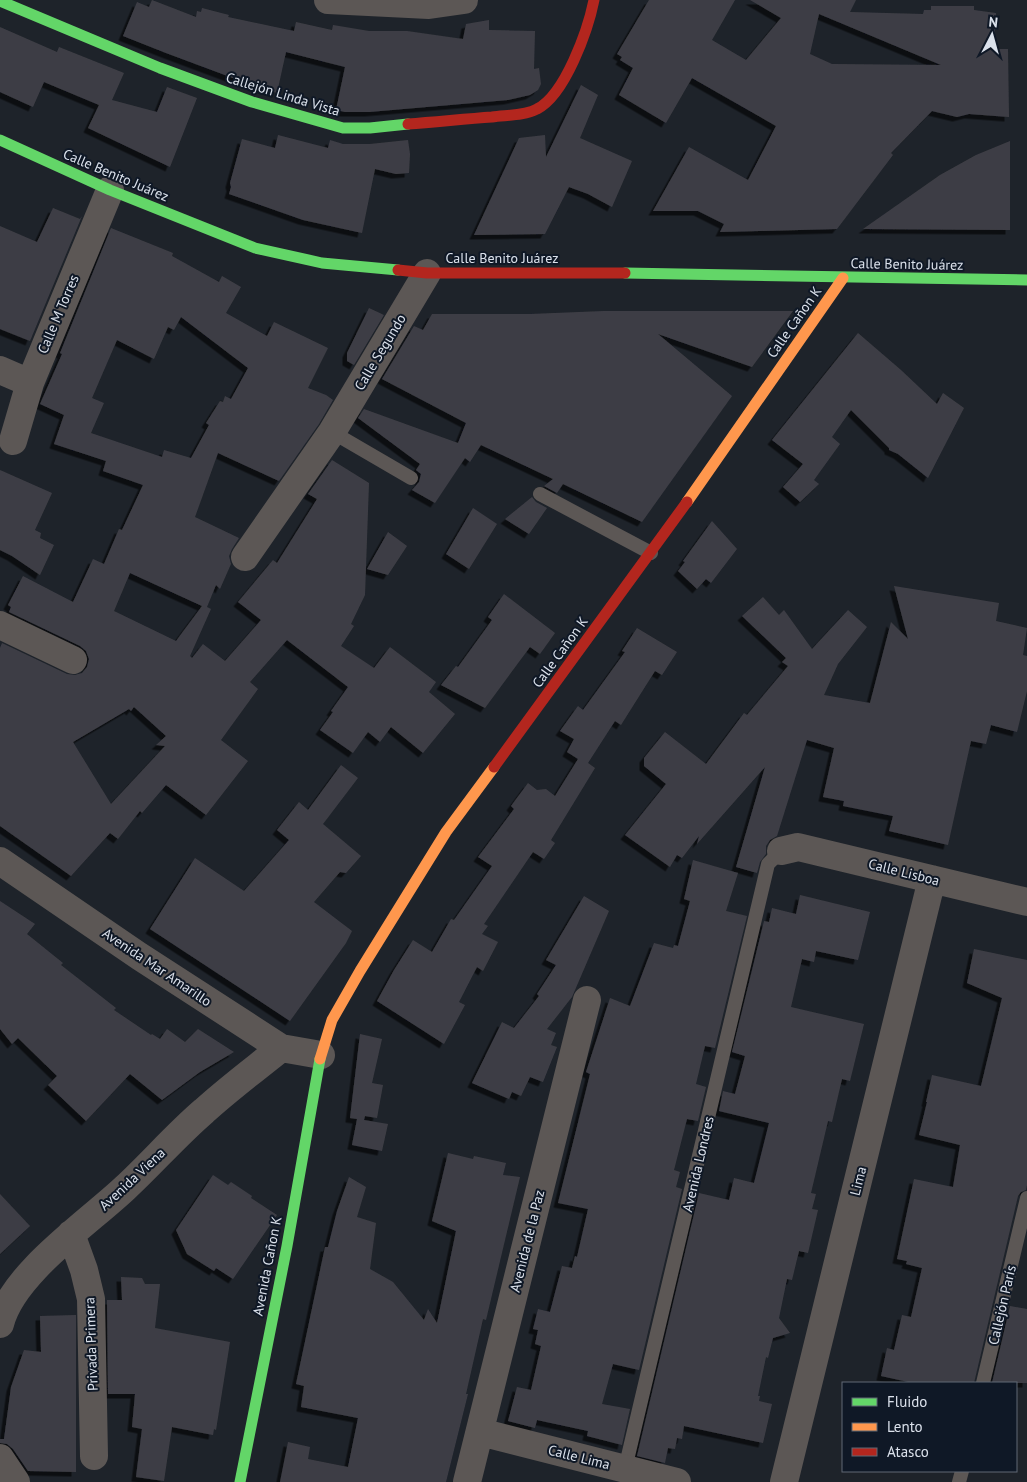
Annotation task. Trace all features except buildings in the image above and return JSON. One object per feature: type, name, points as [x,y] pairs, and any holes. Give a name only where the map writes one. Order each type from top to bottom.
[{"type":"street","points":[[328,0],[429,6],[464,0]]},
{"type":"street","name":"Callejón Linda Vista","points":[[0,1],[160,68],[252,102],[343,128],[370,128],[510,115],[536,110],[549,101],[569,72],[591,14],[594,0]]},
{"type":"street","name":"Calle Benito Juárez","points":[[0,140],[110,190],[255,248],[322,263],[427,273],[664,273],[843,278],[1027,280]]},
{"type":"street","name":"Calle M Torres","points":[[13,441],[30,383],[110,190]]},
{"type":"street","name":"Calle Segundo","points":[[245,557],[332,432],[427,273]]},
{"type":"street","name":"Calle Cañon K","points":[[321,1055],[332,1020],[446,832],[651,553],[843,278]]},
{"type":"street","points":[[0,370],[30,383]]},
{"type":"street","points":[[0,625],[73,660]]},
{"type":"street","name":"Calle Lisboa","points":[[781,851],[798,847],[1027,902]]},
{"type":"street","name":"Avenida Mar Amarillo","points":[[0,861],[139,956],[281,1048],[321,1055]]},
{"type":"street","name":"Lima","points":[[784,1482],[932,879]]},
{"type":"street","name":"Avenida de la Paz","points":[[467,1482],[587,1000]]},
{"type":"street","name":"Avenida Viena","points":[[0,1324],[2,1316],[22,1283],[71,1234],[124,1189],[204,1111],[281,1048]]},
{"type":"street","name":"Avenida Cañon K","points":[[240,1482],[287,1246],[321,1055]]},
{"type":"street","name":"Privada Primera","points":[[71,1234],[84,1270],[91,1299],[94,1456]]},
{"type":"street","name":"Calle Lima","points":[[480,1432],[623,1475],[677,1482]]},
{"type":"street","points":[[0,1458],[16,1482]]},
{"type":"lane","points":[[332,432],[411,478]]},
{"type":"lane","points":[[540,494],[651,553]]},
{"type":"lane","name":"Avenida Londres","points":[[623,1475],[768,864],[781,851]]},
{"type":"lane","name":"Callejón París","points":[[983,1382],[1027,1198]]},
{"type":"traffic: fast","points":[[0,1],[160,68],[252,102],[343,128],[370,128],[408,124]]},
{"type":"traffic: fast","points":[[0,140],[110,190],[255,248],[322,263],[398,270]]},
{"type":"traffic: fast","points":[[625,273],[1027,280]]},
{"type":"traffic: fast","points":[[240,1482],[287,1246],[320,1059]]},
{"type":"traffic: slow","points":[[687,502],[843,278]]},
{"type":"traffic: slow","points":[[320,1059],[332,1020],[360,971],[446,832],[494,767]]},
{"type":"traffic: jam","points":[[408,124],[515,115],[537,109],[547,102],[566,76],[581,44],[594,0]]},
{"type":"traffic: jam","points":[[398,270],[427,273],[625,273]]},
{"type":"traffic: jam","points":[[494,767],[687,502]]}]
